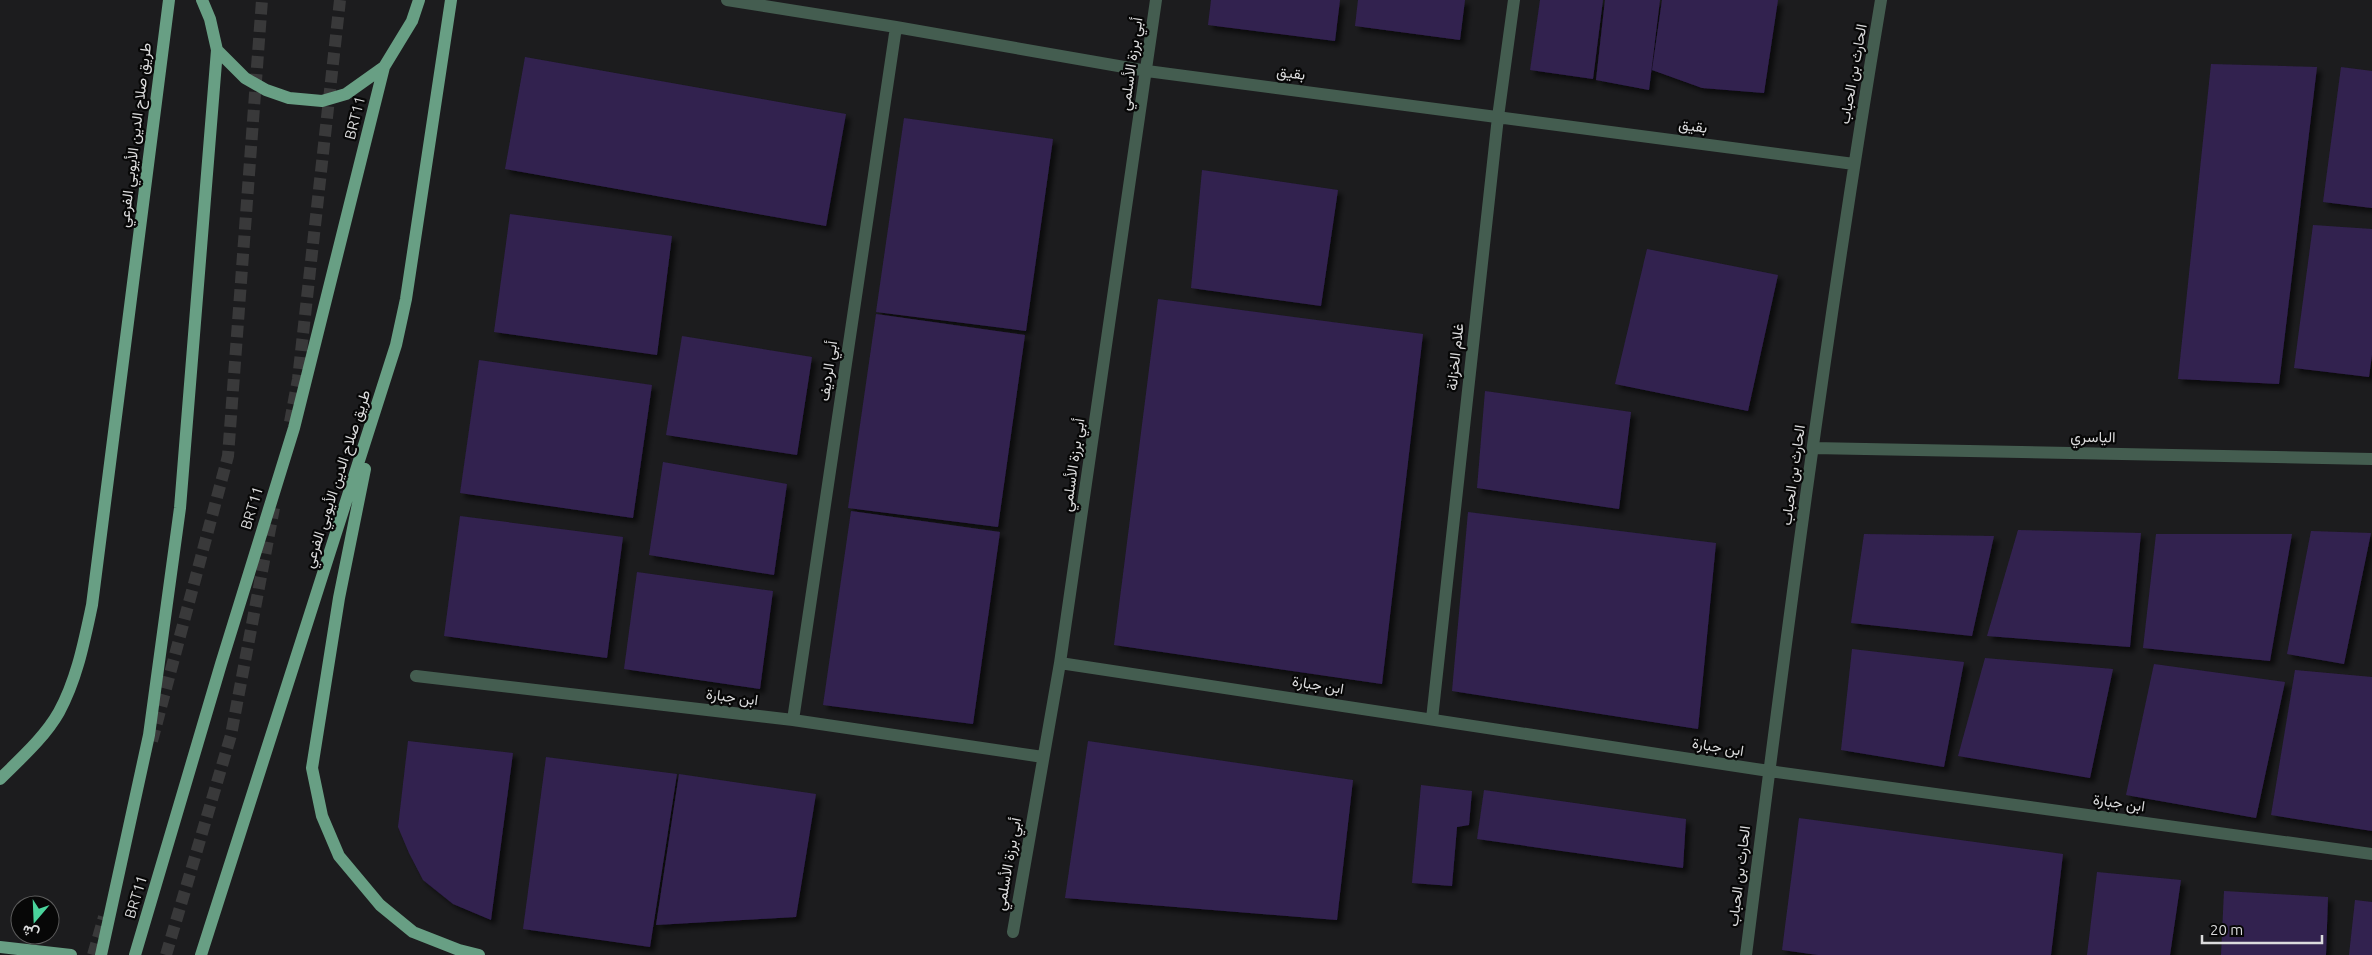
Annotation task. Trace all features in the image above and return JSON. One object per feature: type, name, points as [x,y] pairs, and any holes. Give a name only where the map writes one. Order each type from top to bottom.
[{"type":"main road","name":"طريق صلاح الدين الأيوبي الفرعي","points":[[0,780],[58,713],[78,668],[92,605],[169,0]]},
{"type":"main road","points":[[202,0],[210,19],[217,50],[245,78],[266,90],[289,98],[322,101],[346,94],[384,67],[412,21],[419,0]]},
{"type":"main road","name":"طريق صلاح الدين الأيوبي الفرعي","points":[[200,955],[378,408],[396,345],[406,299],[452,0]]},
{"type":"main road","name":"BRT11","points":[[101,955],[149,735],[180,508],[217,50]]},
{"type":"main road","name":"BRT11","points":[[135,955],[221,664],[294,428],[384,67]]},
{"type":"main road","points":[[378,408],[338,598],[312,768],[322,816],[339,856],[380,904],[414,932],[459,950],[479,955]]},
{"type":"main road","points":[[0,947],[71,955]]},
{"type":"street","name":"بقيق","points":[[727,0],[896,27],[1147,71],[1854,164]]},
{"type":"street","name":"أبي برزة الأسلمي","points":[[1013,932],[1060,663],[1156,0]]},
{"type":"street","name":"غلام الخزانة","points":[[1432,719],[1498,116],[1514,0]]},
{"type":"street","name":"الحارث بن الحباب","points":[[1746,955],[1813,448],[1854,164],[1881,0]]},
{"type":"street","name":"أبي الرديف","points":[[793,720],[896,27]]},
{"type":"street","name":"الياسري","points":[[1813,448],[2372,459]]},
{"type":"street","name":"ابن جبارة","points":[[1060,663],[1769,771],[2372,854]]},
{"type":"street","name":"ابن جبارة","points":[[416,676],[793,720],[1043,757]]},
{"type":"building","points":[[1211,0],[1340,0],[1335,41],[1208,25]]},
{"type":"building","points":[[1358,0],[1465,0],[1460,40],[1355,26]]},
{"type":"building","points":[[1540,0],[1603,0],[1593,79],[1530,70]]},
{"type":"building","points":[[1605,0],[1660,0],[1649,90],[1596,80]]},
{"type":"building","points":[[1662,0],[1778,0],[1764,93],[1702,88],[1652,70]]},
{"type":"building","points":[[525,57],[846,114],[826,226],[505,169]]},
{"type":"building","points":[[2211,64],[2317,67],[2279,384],[2178,379]]},
{"type":"building","points":[[2341,67],[2372,71],[2372,208],[2323,202]]},
{"type":"building","points":[[904,118],[1053,139],[1026,331],[876,312]]},
{"type":"building","points":[[1202,170],[1338,190],[1321,306],[1191,288]]},
{"type":"building","points":[[510,214],[672,236],[657,355],[494,332]]},
{"type":"building","points":[[2313,225],[2372,229],[2372,355],[2369,377],[2294,368]]},
{"type":"building","points":[[1647,249],[1778,275],[1748,411],[1615,384]]},
{"type":"building","points":[[1158,299],[1423,334],[1382,684],[1114,645]]},
{"type":"building","points":[[876,314],[1025,335],[998,527],[848,508]]},
{"type":"building","points":[[682,336],[812,357],[797,455],[666,435]]},
{"type":"building","points":[[479,360],[652,385],[633,518],[460,493]]},
{"type":"building","points":[[1485,391],[1631,412],[1619,509],[1477,488]]},
{"type":"building","points":[[663,462],[787,484],[774,575],[649,555]]},
{"type":"building","points":[[851,511],[1000,532],[973,724],[823,705]]},
{"type":"building","points":[[1468,512],[1716,543],[1698,729],[1452,691]]},
{"type":"building","points":[[460,516],[623,537],[607,658],[444,636]]},
{"type":"building","points":[[2018,530],[2141,533],[2130,647],[1987,636]]},
{"type":"building","points":[[2311,531],[2371,533],[2344,664],[2287,654]]},
{"type":"building","points":[[1864,534],[1994,536],[1972,636],[1851,623]]},
{"type":"building","points":[[2156,534],[2292,534],[2270,661],[2143,648]]},
{"type":"building","points":[[637,572],[773,591],[760,689],[624,669]]},
{"type":"building","points":[[1852,649],[1964,662],[1944,767],[1841,750]]},
{"type":"building","points":[[1985,658],[2113,669],[2090,778],[1958,756]]},
{"type":"building","points":[[2154,664],[2285,682],[2256,818],[2126,795]]},
{"type":"building","points":[[2295,670],[2372,677],[2372,831],[2271,815]]},
{"type":"building","points":[[408,741],[513,753],[491,920],[453,904],[423,880],[409,853],[398,827]]},
{"type":"building","points":[[1088,741],[1353,780],[1337,920],[1065,898]]},
{"type":"building","points":[[546,757],[677,774],[650,947],[523,929]]},
{"type":"building","points":[[679,774],[816,794],[796,917],[656,925]]},
{"type":"building","points":[[1421,785],[1472,791],[1469,825],[1457,827],[1452,886],[1412,883]]},
{"type":"building","points":[[1484,790],[1686,819],[1683,868],[1477,839]]},
{"type":"building","points":[[1799,818],[2063,854],[2051,955],[1818,955],[1782,950]]},
{"type":"building","points":[[2097,872],[2181,880],[2170,955],[2087,955]]},
{"type":"building","points":[[2224,891],[2328,897],[2326,955],[2221,955]]},
{"type":"building","points":[[2355,900],[2372,902],[2372,955],[2349,955]]},
{"type":"tunnel","points":[[152,741],[228,456],[262,0]]},
{"type":"tunnel","points":[[290,422],[298,379],[340,0]]},
{"type":"tunnel","points":[[166,955],[231,735],[274,508]]},
{"type":"tunnel","points":[[93,955],[104,917]]}]
